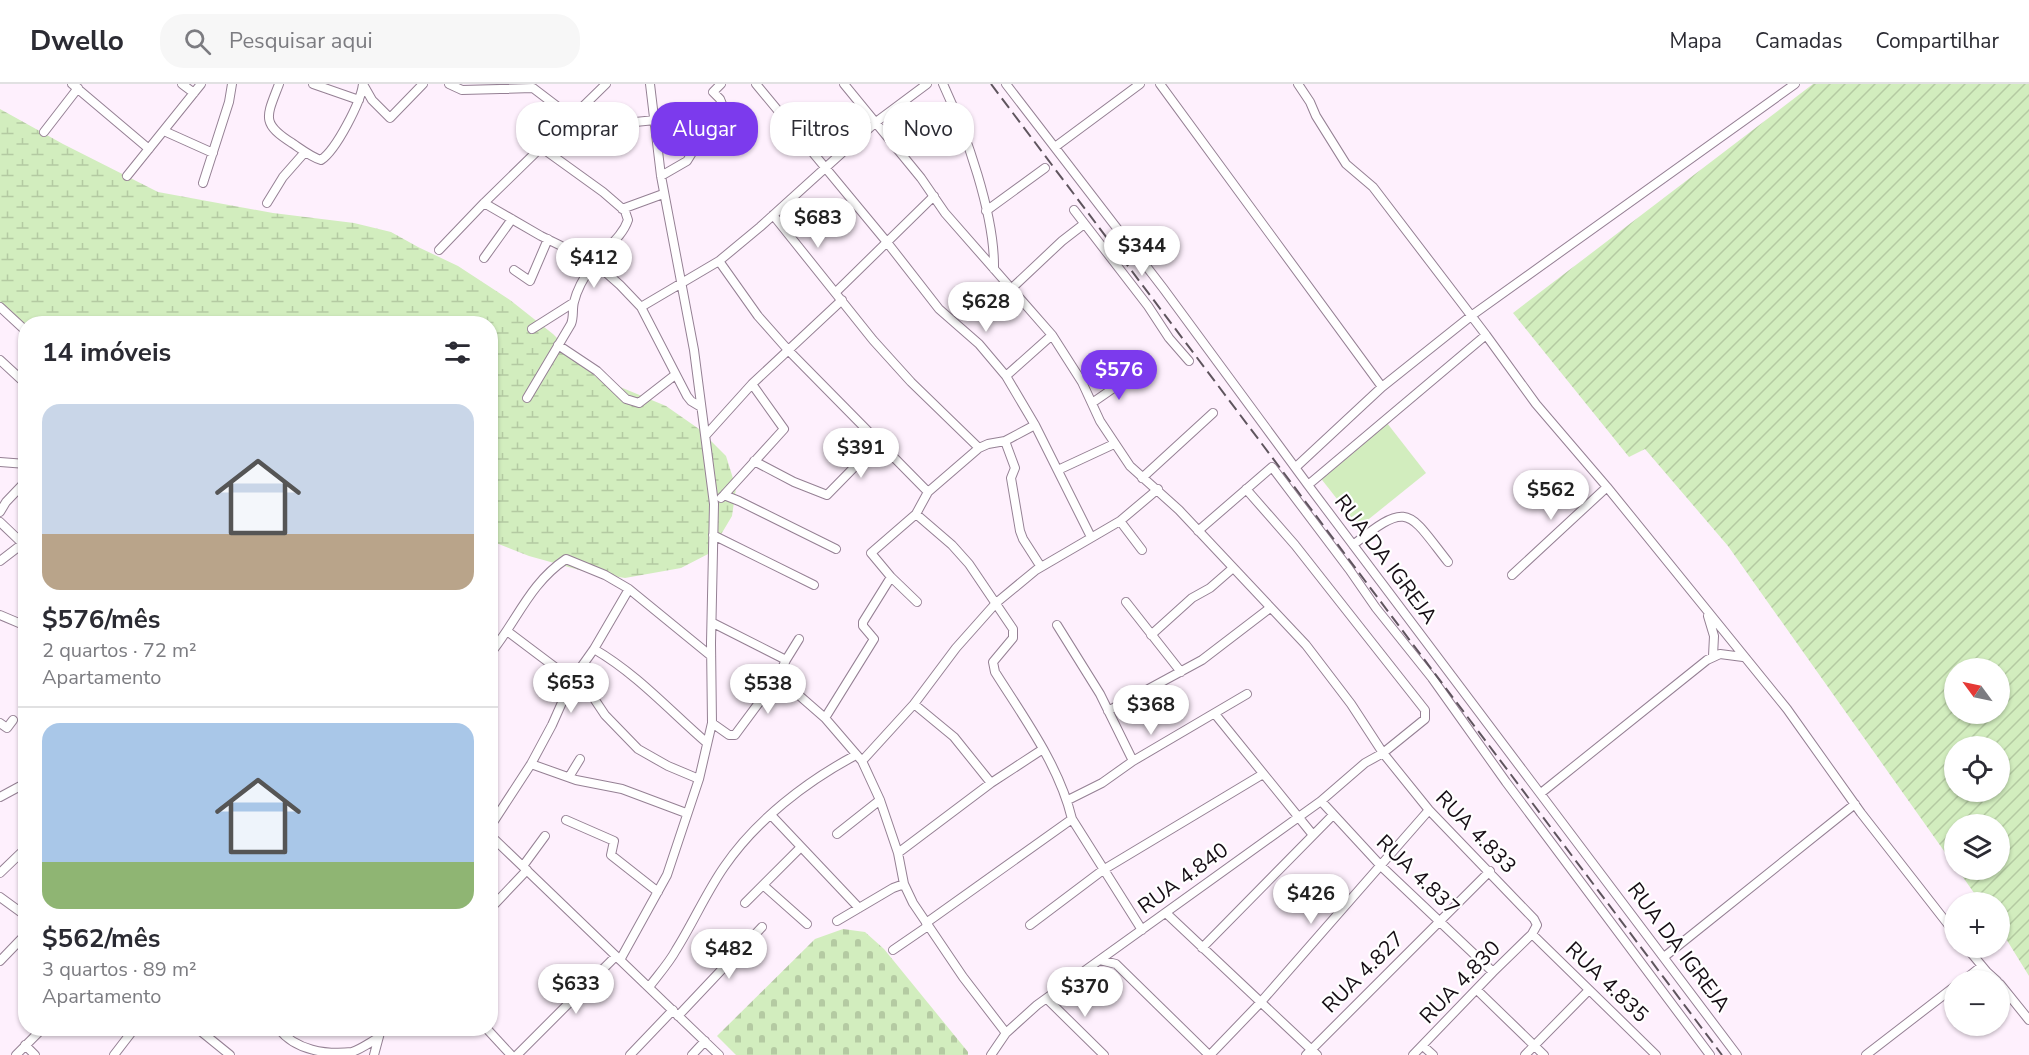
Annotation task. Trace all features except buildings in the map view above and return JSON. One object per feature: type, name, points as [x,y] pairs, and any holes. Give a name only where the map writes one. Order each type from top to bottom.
[{"type":"street","points":[[182,84],[194,93]]},
{"type":"street","points":[[127,176],[201,84]]},
{"type":"street","points":[[203,183],[232,84]]},
{"type":"street","points":[[279,84],[268,118],[274,131],[321,160],[332,150],[359,100],[363,85]]},
{"type":"street","points":[[313,84],[359,100]]},
{"type":"street","points":[[363,85],[372,100],[390,118],[423,84]]},
{"type":"street","points":[[449,84],[462,90],[533,86],[553,102]]},
{"type":"street","points":[[589,102],[606,84]]},
{"type":"street","points":[[650,84],[652,102]]},
{"type":"street","points":[[661,176],[687,160],[722,104],[713,92],[721,84]]},
{"type":"street","points":[[756,84],[939,309],[979,344],[1006,376],[1035,425],[1091,537]]},
{"type":"street","name":"RUA 4.833","points":[[844,84],[934,196],[945,213],[1052,335],[1082,382],[1100,421],[1130,466],[1158,489],[1320,661],[1352,704],[1383,753],[1429,810],[1534,919],[1537,925],[1533,934]]},
{"type":"street","points":[[641,307],[719,261],[876,122],[927,84]]},
{"type":"street","points":[[943,84],[969,150],[986,211],[992,234],[994,268]]},
{"type":"street","name":"RUA DA IGREJA","points":[[1006,84],[1163,288],[1308,485],[1737,1055]]},
{"type":"street","points":[[1055,147],[1140,84]]},
{"type":"street","points":[[1160,84],[1382,387]]},
{"type":"street","points":[[1298,84],[1346,164],[1372,187],[1536,404],[1607,487],[1787,709],[1855,804],[1944,919]]},
{"type":"street","points":[[1296,467],[1382,387],[1471,316],[1795,84]]},
{"type":"street","points":[[44,132],[75,86],[149,149]]},
{"type":"street","points":[[164,131],[213,153]]},
{"type":"street","points":[[267,203],[283,177],[305,152]]},
{"type":"street","points":[[439,250],[534,156]]},
{"type":"street","points":[[527,398],[571,324],[573,303],[585,277],[594,262],[627,225],[628,220],[622,209],[603,192],[553,156]]},
{"type":"street","points":[[518,1055],[618,958],[658,892],[675,853],[686,813],[699,779],[712,723],[714,504],[693,350],[663,194],[659,156]]},
{"type":"street","points":[[986,211],[1045,168]]},
{"type":"street","points":[[622,209],[663,194]]},
{"type":"street","points":[[836,292],[934,196]]},
{"type":"street","points":[[484,203],[594,262],[641,307],[675,375],[691,401],[701,407]]},
{"type":"street","points":[[1074,210],[1148,306],[1169,338],[1189,361]]},
{"type":"street","points":[[773,214],[861,327],[911,382],[979,448]]},
{"type":"street","points":[[484,258],[512,219]]},
{"type":"street","points":[[1011,289],[1062,241],[1084,224]]},
{"type":"street","points":[[514,270],[530,281],[549,239]]},
{"type":"street","points":[[719,261],[758,316],[789,351],[928,492]]},
{"type":"street","points":[[706,435],[752,384],[842,300]]},
{"type":"street","points":[[532,329],[573,303]]},
{"type":"street","points":[[0,307],[18,323]]},
{"type":"street","points":[[1006,376],[1052,335]]},
{"type":"street","points":[[1308,485],[1486,335]]},
{"type":"street","points":[[558,345],[597,371],[631,402],[639,403],[675,375]]},
{"type":"street","points":[[0,360],[18,377]]},
{"type":"street","points":[[1092,403],[1131,376]]},
{"type":"street","points":[[714,504],[784,429],[752,384]]},
{"type":"street","points":[[1142,478],[1213,413]]},
{"type":"street","points":[[917,602],[891,577],[871,553],[916,514],[928,492],[979,448],[1005,441],[1035,425]]},
{"type":"street","points":[[1005,441],[1015,468],[1011,478],[1020,531],[1041,567]]},
{"type":"street","points":[[754,461],[794,482],[827,495],[879,442]]},
{"type":"street","points":[[1058,470],[1114,444]]},
{"type":"street","points":[[0,462],[18,463]]},
{"type":"street","name":"RUA DA IGREJA","points":[[1246,489],[1272,467],[1376,608],[1432,678],[1506,782],[1710,1055]]},
{"type":"street","points":[[1512,575],[1607,487]]},
{"type":"street","points":[[649,987],[675,952],[725,866],[736,851],[771,815],[821,776],[859,758],[914,704],[956,648],[996,603],[1041,567],[1120,521],[1158,489]]},
{"type":"street","points":[[1198,531],[1246,489]]},
{"type":"street","name":"RUA 4.840","points":[[991,1055],[1006,1033],[1047,999],[1321,801],[1365,763],[1383,753],[1425,718],[1425,710],[1295,545],[1246,489]]},
{"type":"street","points":[[0,512],[18,491]]},
{"type":"street","points":[[724,495],[836,549]]},
{"type":"street","points":[[916,514],[952,545],[969,564],[1013,629],[1014,635],[1011,641],[993,662],[993,666],[1043,749],[1068,800],[1072,819],[1142,930]]},
{"type":"street","points":[[1353,545],[1385,521],[1403,516],[1416,521],[1448,562]]},
{"type":"street","points":[[1120,521],[1142,550]]},
{"type":"street","points":[[0,522],[18,537]]},
{"type":"street","points":[[713,536],[814,585]]},
{"type":"street","points":[[0,561],[18,547]]},
{"type":"street","points":[[498,643],[528,597],[558,564],[566,559],[605,575],[629,589],[711,656]]},
{"type":"street","points":[[1151,635],[1192,598],[1210,588],[1233,568]]},
{"type":"street","points":[[825,718],[874,639],[863,626],[863,622],[891,577]]},
{"type":"street","points":[[498,815],[531,764],[572,680],[594,649],[629,589]]},
{"type":"street","points":[[1126,602],[1181,672]]},
{"type":"street","points":[[1108,711],[1202,660],[1270,608]]},
{"type":"street","points":[[1707,613],[1714,636],[1713,656]]},
{"type":"street","points":[[0,615],[18,623]]},
{"type":"street","points":[[713,623],[786,660]]},
{"type":"street","points":[[1057,625],[1100,694],[1133,761]]},
{"type":"street","points":[[507,631],[593,697],[604,715],[638,749],[668,766],[699,779]]},
{"type":"street","points":[[712,723],[729,735],[735,735],[778,677],[799,639]]},
{"type":"street","points":[[594,649],[636,677],[707,743]]},
{"type":"street","points":[[1541,793],[1713,656],[1727,654],[1743,657]]},
{"type":"street","points":[[778,677],[825,718],[859,758],[880,800],[898,853],[904,884],[913,903],[963,977],[1006,1033]]},
{"type":"street","points":[[1068,800],[1102,783],[1133,761],[1247,694]]},
{"type":"street","points":[[914,704],[954,737],[991,783]]},
{"type":"street","points":[[1215,714],[1313,836]]},
{"type":"street","points":[[0,723],[7,728],[13,720]]},
{"type":"street","points":[[898,853],[991,783],[1043,749]]},
{"type":"street","points":[[569,777],[580,759]]},
{"type":"street","points":[[531,764],[607,788],[622,789],[686,813]]},
{"type":"street","points":[[1030,925],[1103,870],[1263,774]]},
{"type":"street","points":[[0,797],[18,787]]},
{"type":"street","points":[[837,834],[880,800]]},
{"type":"street","name":"RUA 4.837","points":[[1321,801],[1381,866],[1493,972]]},
{"type":"street","points":[[1664,957],[1855,804]]},
{"type":"street","points":[[1100,960],[1116,964],[1210,1055],[1260,1003],[1429,810]]},
{"type":"street","points":[[771,815],[859,908]]},
{"type":"street","points":[[1202,948],[1333,815]]},
{"type":"street","points":[[893,950],[1072,819]]},
{"type":"street","points":[[566,820],[614,841],[611,855],[658,892]]},
{"type":"street","points":[[498,900],[525,868],[545,836]]},
{"type":"street","points":[[498,843],[719,1055]]},
{"type":"street","points":[[745,903],[801,848]]},
{"type":"street","points":[[0,873],[18,856]]},
{"type":"street","name":"RUA 4.827","points":[[1311,1053],[1490,872]]},
{"type":"street","points":[[837,921],[893,888],[904,884]]},
{"type":"street","points":[[763,885],[807,924]]},
{"type":"street","points":[[0,897],[18,910]]},
{"type":"street","points":[[1166,913],[1311,1053]]},
{"type":"street","points":[[630,1055],[762,927]]},
{"type":"street","name":"RUA 4.830","points":[[1413,1055],[1533,934]]},
{"type":"street","name":"RUA 4.835","points":[[1533,934],[1656,1055]]},
{"type":"street","points":[[0,961],[18,942]]},
{"type":"street","points":[[1116,964],[1119,946]]},
{"type":"street","points":[[1975,958],[1986,970]]},
{"type":"street","points":[[1977,970],[1982,966]]},
{"type":"street","points":[[1477,990],[1544,1055]]},
{"type":"street","points":[[1525,1055],[1589,990]]},
{"type":"street","points":[[1866,1055],[1944,995]]},
{"type":"street","points":[[2010,997],[2029,1020]]},
{"type":"street","points":[[1047,999],[1104,1055]]},
{"type":"street","points":[[16,1055],[35,1036]]},
{"type":"street","points":[[114,1055],[129,1036]]},
{"type":"street","points":[[207,1036],[230,1055]]},
{"type":"street","points":[[285,1036],[291,1042],[313,1053],[327,1055],[352,1052],[378,1038]]},
{"type":"street","points":[[493,1036],[511,1055]]},
{"type":"street","points":[[374,1055],[378,1038]]},
{"type":"street","points":[[692,1055],[705,1041]]},
{"type":"street","points":[[25,1046],[35,1055]]},
{"type":"street","points":[[1423,1046],[1433,1055]]},
{"type":"green space","points":[[1813,84],[2029,84],[2029,976],[2010,945],[2010,892],[1973,892],[1965,880],[2010,880],[2010,814],[1944,814],[1944,851],[1728,546],[1645,449],[1629,457],[1513,313]]},
{"type":"green space","points":[[0,109],[158,192],[273,213],[354,223],[391,232],[458,266],[510,300],[553,334],[596,377],[666,406],[699,429],[726,456],[736,488],[732,516],[710,553],[681,568],[625,578],[583,571],[529,556],[498,544],[498,316],[18,316],[18,329],[0,312]]},
{"type":"green space","points":[[1387,423],[1426,473],[1359,527],[1319,476]]},
{"type":"green space","points":[[843,929],[865,932],[884,949],[968,1052],[968,1055],[736,1055],[717,1036],[815,939]]},
{"type":"railway","points":[[991,84],[1722,1055]]}]
